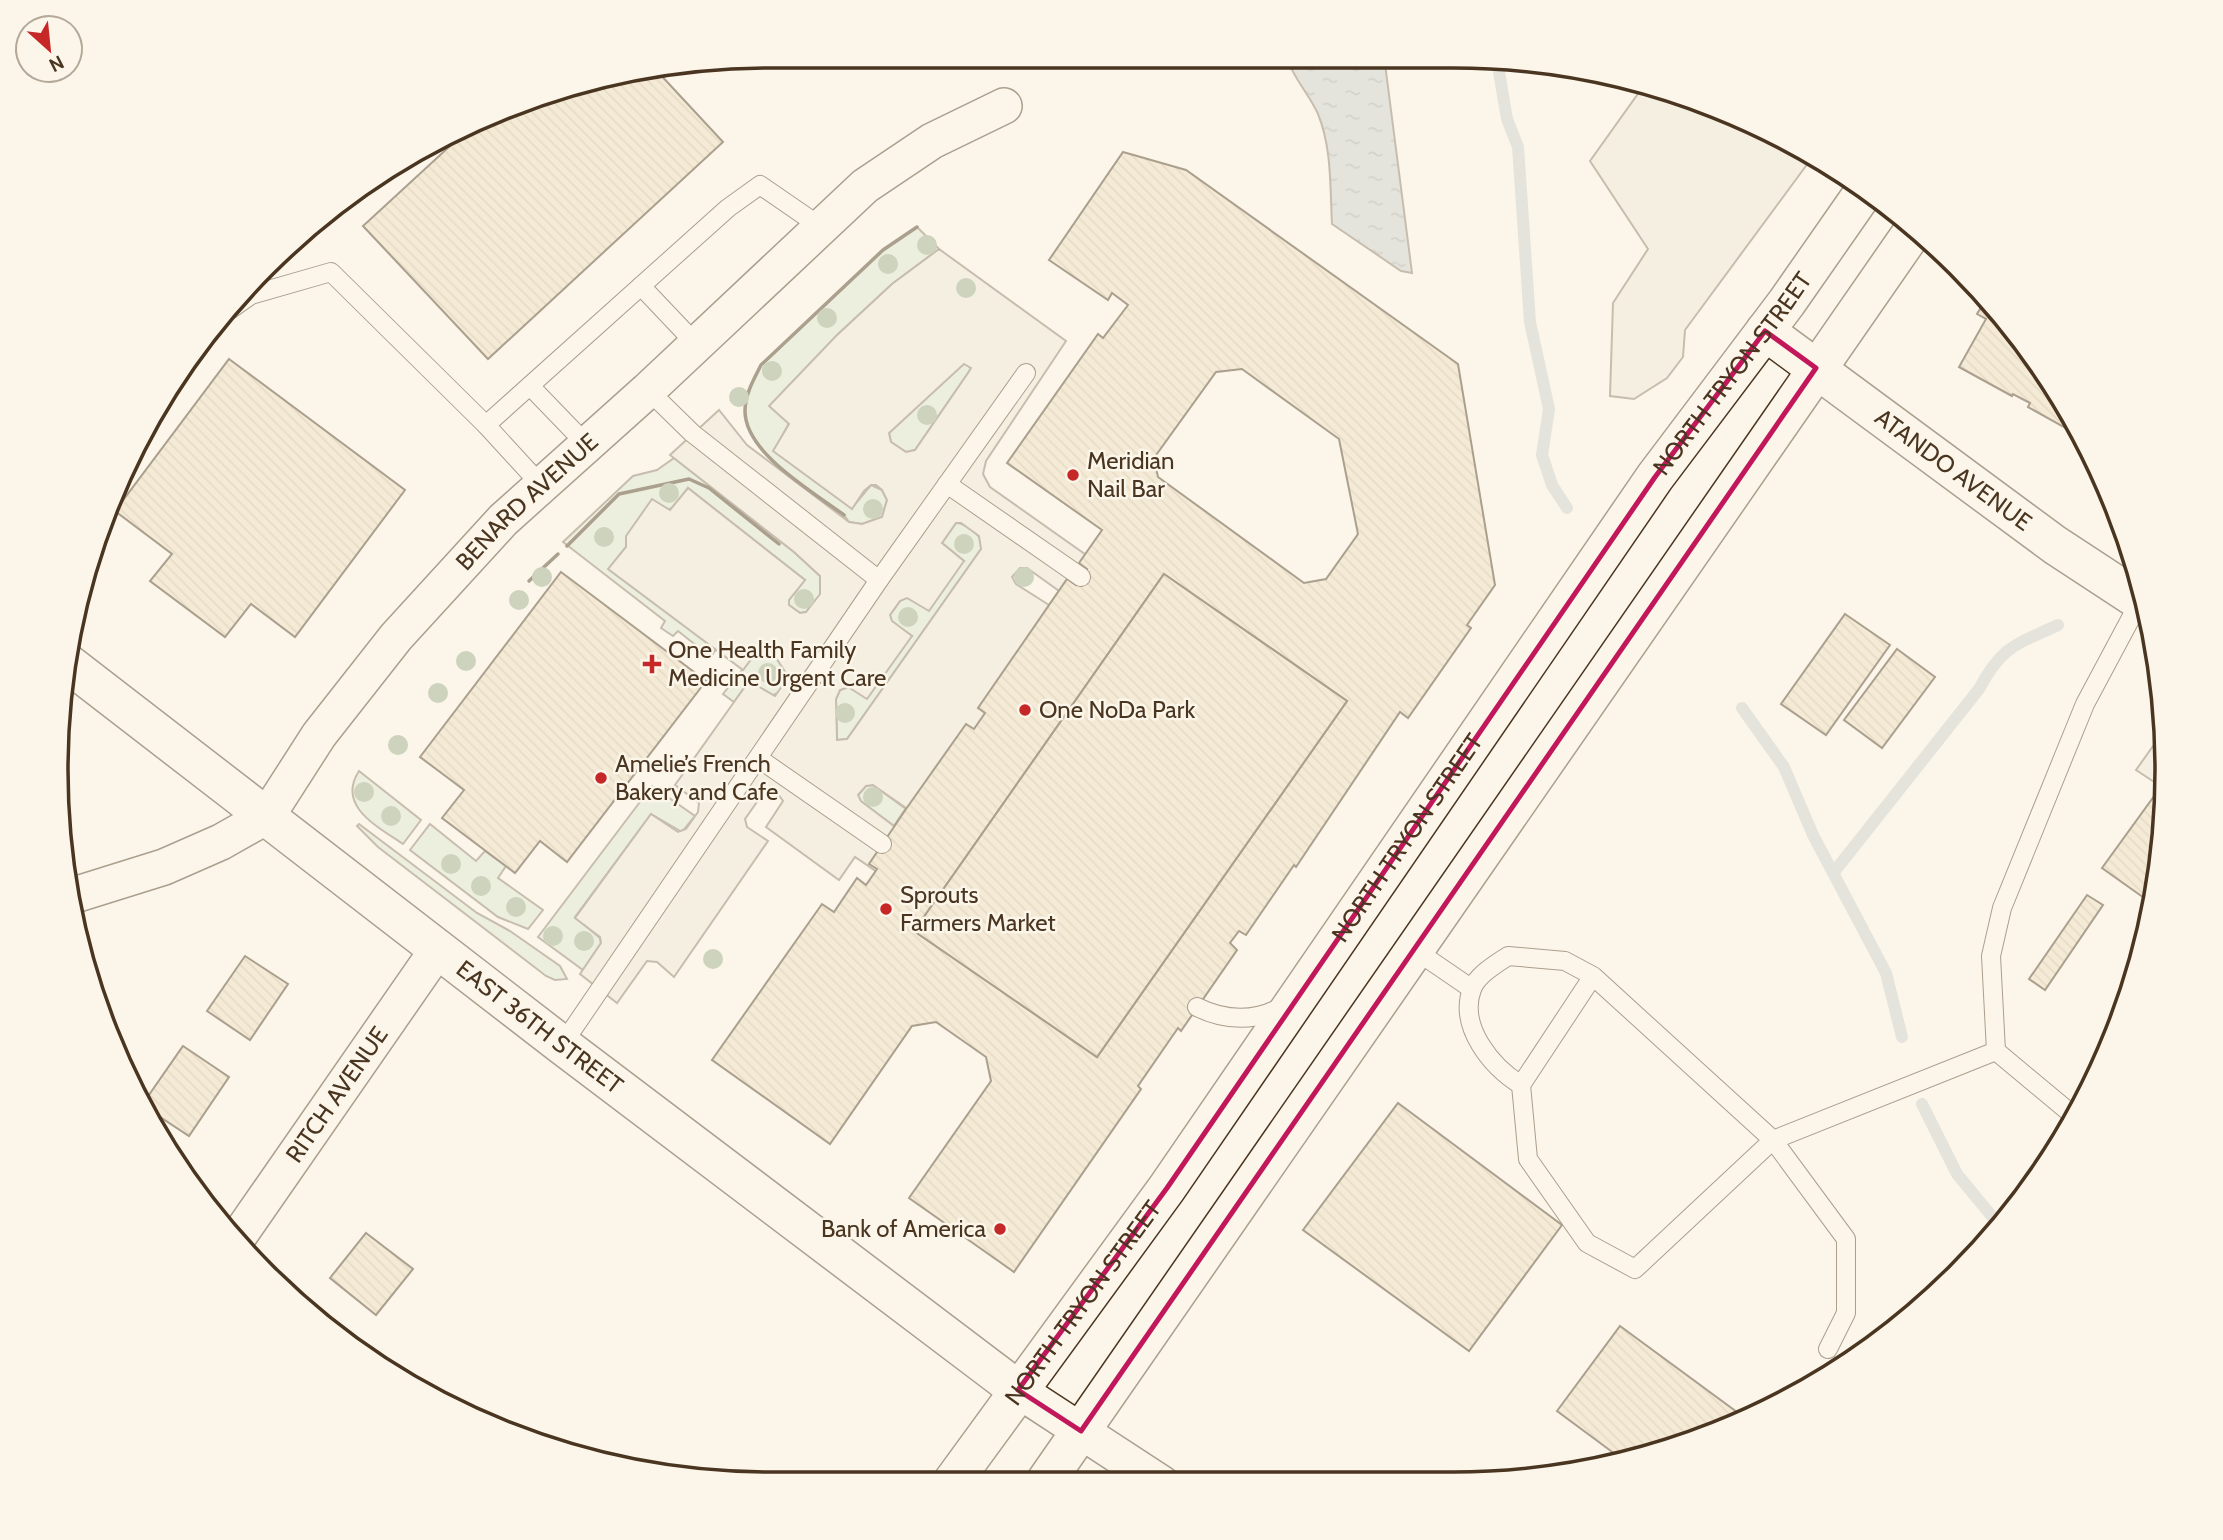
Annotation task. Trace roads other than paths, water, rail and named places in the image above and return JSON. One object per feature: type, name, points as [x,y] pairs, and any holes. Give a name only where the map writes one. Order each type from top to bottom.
[{"type":"main road","name":"NORTH TRYON STREET","points":[[960,1472],[1167,1188],[1655,477],[1765,331],[1859,198]]},
{"type":"main road","points":[[1053,1472],[1909,236]]},
{"type":"main road","name":"ATANDO AVENUE","points":[[1765,331],[2055,545],[2133,596]]},
{"type":"main road","name":"EAST 36TH STREET","points":[[76,669],[562,1045],[1018,1390]]},
{"type":"street","name":"BENARD AVENUE","points":[[80,893],[164,867],[221,842],[267,816],[318,735],[396,637],[503,520],[648,390],[865,186],[932,141],[1004,106]]},
{"type":"street","name":"RITCH AVENUE","points":[[241,1232],[438,949]]},
{"type":"street","points":[[1018,1390],[1143,1472]]},
{"type":"lane","points":[[486,425],[729,208],[760,185],[821,227]]},
{"type":"lane","points":[[255,294],[331,272],[486,425],[541,485]]},
{"type":"lane","points":[[641,286],[696,344]]},
{"type":"lane","points":[[562,1045],[879,580],[1026,373]]},
{"type":"lane","points":[[530,386],[587,445]]},
{"type":"lane","points":[[648,390],[692,433],[879,580]]},
{"type":"lane","points":[[947,484],[1081,577]]},
{"type":"lane","points":[[2067,1110],[1996,1051],[1991,956],[2002,908],[2085,704],[2137,614]]},
{"type":"lane","points":[[758,758],[882,844]]},
{"type":"lane","points":[[1415,950],[1472,989]]},
{"type":"lane","points":[[1521,1085],[1501,1072],[1481,1048],[1471,1017],[1472,989],[1485,973],[1508,956],[1565,961],[1593,976],[1773,1140],[1846,1239],[1846,1313],[1828,1349]]},
{"type":"lane","points":[[1593,976],[1521,1085],[1528,1159],[1587,1243],[1635,1269],[1773,1140],[1996,1051]]},
{"type":"lane","points":[[1197,1007],[1230,1019],[1279,1009],[1298,998]]},
{"type":"water","points":[[1291,68],[1386,68],[1412,273],[1401,271],[1332,224],[1330,168],[1323,127]]},
{"type":"waterway","points":[[1499,70],[1507,119],[1518,147],[1530,322],[1549,409],[1542,455],[1552,485],[1567,508]]},
{"type":"waterway","points":[[1834,872],[2003,655],[2020,643],[2058,625]]},
{"type":"waterway","points":[[1742,708],[1784,767],[1813,835],[1886,973],[1902,1037]]},
{"type":"waterway","points":[[1922,1104],[1957,1174],[1993,1218]]},
{"type":"place","name":"Meridian Nail Bar","points":[[1073,475]]},
{"type":"place","name":"One Health Family Medicine Urgent Care","points":[[652,664]]},
{"type":"place","name":"One NoDa Park","points":[[1025,710]]},
{"type":"place","name":"Amelie’s French Bakery and Cafe","points":[[601,778]]},
{"type":"place","name":"Sprouts Farmers Market","points":[[886,909]]},
{"type":"place","name":"Bank of America","points":[[1000,1229]]}]
